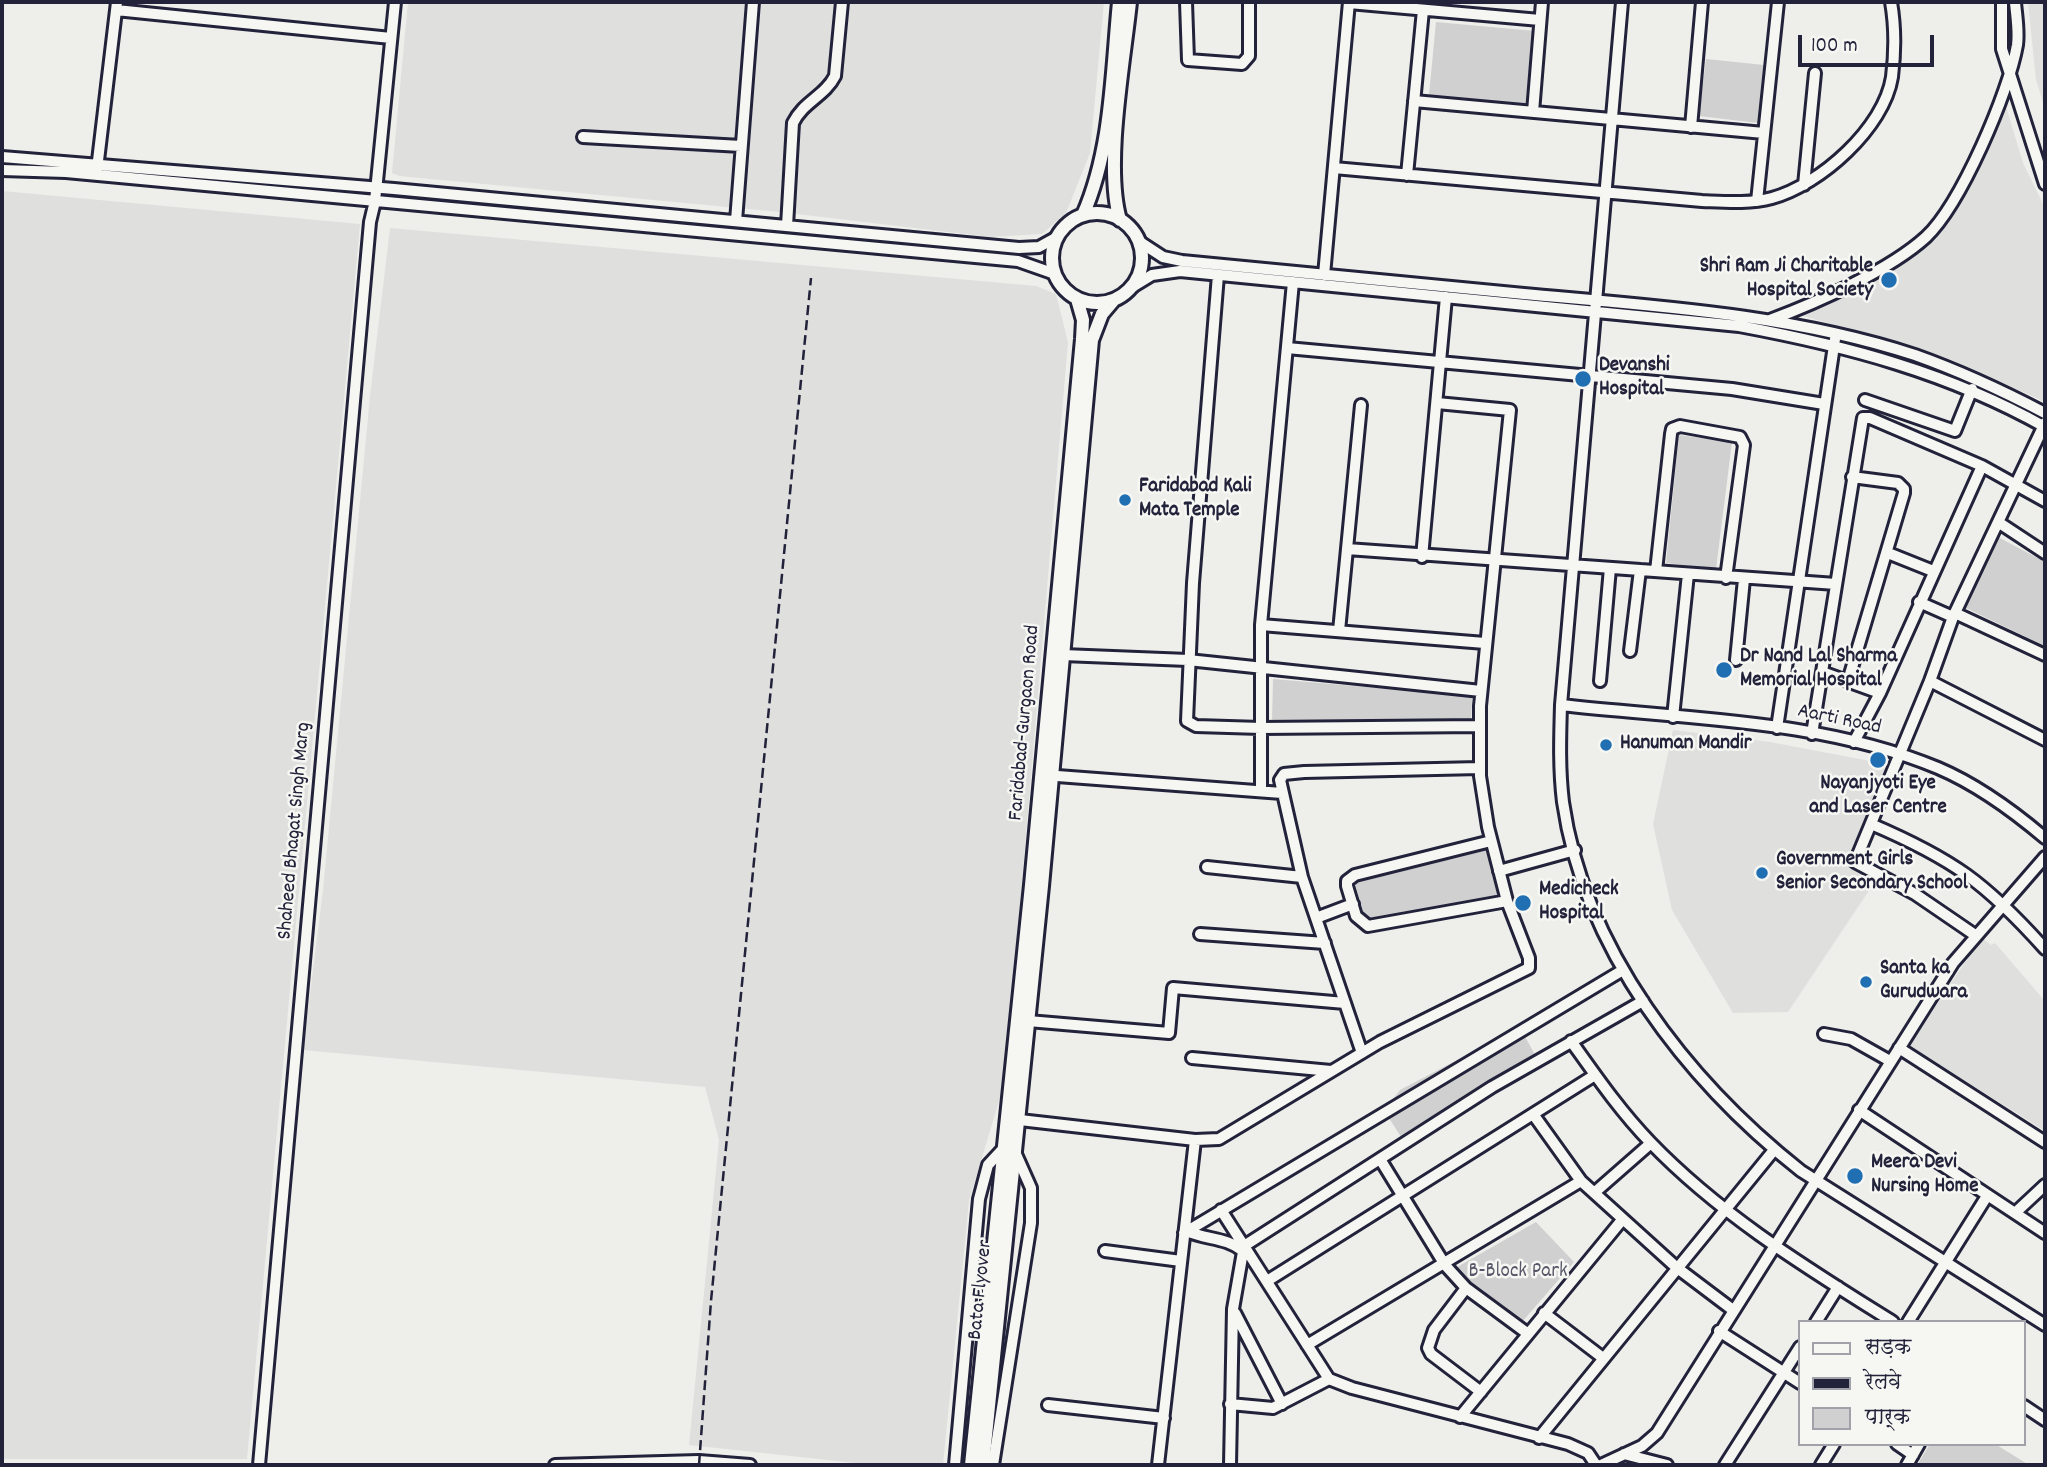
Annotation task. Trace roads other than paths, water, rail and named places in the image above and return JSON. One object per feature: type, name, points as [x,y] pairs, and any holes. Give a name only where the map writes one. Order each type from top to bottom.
[{"type":"main road","points":[[1083,215],[1097,183],[1104,149],[1119,2]]},
{"type":"main road","points":[[1120,220],[1115,202],[1114,160],[1130,2]]},
{"type":"main road","points":[[1099,213],[1120,220],[1131,227],[1140,243],[1143,260],[1138,278],[1113,301],[1095,304],[1077,299],[1063,289],[1055,274],[1052,256],[1057,237],[1066,225],[1083,215],[1099,213]]},
{"type":"main road","name":"Faridabad-Gurgaon Road","points":[[1018,1119],[1082,339],[1083,320],[1077,299]]},
{"type":"main road","name":"Faridabad-Gurgaon Road","points":[[1001,1151],[1063,654],[1092,340],[1102,314],[1113,301]]},
{"type":"main road","name":"Bata Flyover","points":[[971,1465],[1018,1119]]},
{"type":"main road","name":"Bata Flyover","points":[[983,1465],[1002,1224],[1001,1151]]},
{"type":"street","name":"Shaheed Bhagat Singh Marg","points":[[259,1465],[370,222],[375,201],[395,2]]},
{"type":"street","points":[[736,222],[753,2]]},
{"type":"street","points":[[787,226],[793,123],[799,111],[830,87],[835,76],[842,2]]},
{"type":"street","points":[[1186,2],[1188,61],[1242,64],[1249,56],[1249,2]]},
{"type":"street","points":[[1324,275],[1349,2],[1423,10],[1462,8],[1541,20]]},
{"type":"street","points":[[1533,112],[1542,2]]},
{"type":"street","points":[[1622,2],[1561,705],[1560,767],[1564,804],[1589,896],[1623,970],[1643,1001],[1695,1071],[1774,1150],[2045,1325]]},
{"type":"street","points":[[1691,127],[1703,2]]},
{"type":"street","points":[[1757,201],[1778,2]]},
{"type":"street","points":[[1334,167],[1606,194],[1702,201],[1757,201],[1804,186],[1821,175],[1853,145],[1886,94],[1892,77],[1894,44],[1891,2]]},
{"type":"street","points":[[2002,2],[2002,49],[2045,184]]},
{"type":"street","points":[[1751,328],[1849,284],[1904,253],[1927,236],[1975,162],[2017,44],[2015,2]]},
{"type":"street","points":[[97,175],[117,6],[391,38]]},
{"type":"street","points":[[1407,175],[1423,10]]},
{"type":"street","points":[[1804,186],[1815,72]]},
{"type":"street","points":[[1414,101],[1764,133]]},
{"type":"street","points":[[583,137],[741,146]]},
{"type":"street","points":[[2,157],[376,187],[1019,248],[1039,247],[1057,237]]},
{"type":"street","points":[[2,170],[97,175],[1018,261],[1055,274]]},
{"type":"street","points":[[1140,243],[1163,257],[1182,261],[1597,306],[1768,321],[1835,340],[1972,389],[2045,425],[1954,615],[1855,864],[1915,894],[1975,935]]},
{"type":"street","points":[[1129,289],[1152,275],[1163,272],[1447,297],[1597,306],[1835,340],[1923,358],[1981,380],[2045,413]]},
{"type":"street","points":[[1218,275],[1188,660],[1187,721],[1196,726],[1261,729],[1480,726]]},
{"type":"street","points":[[1261,791],[1261,625],[1293,282]]},
{"type":"street","points":[[1422,557],[1447,297]]},
{"type":"street","points":[[1777,728],[1835,340]]},
{"type":"street","points":[[1287,348],[1732,389],[1824,404]]},
{"type":"street","points":[[1865,400],[1955,431],[1972,389]]},
{"type":"street","points":[[1005,1118],[1195,1140],[1219,1139],[1362,1053],[1528,971],[1529,958],[1507,901],[1491,841],[1480,768],[1485,643],[1510,410],[1437,403]]},
{"type":"street","points":[[1339,631],[1360,405]]},
{"type":"street","points":[[1812,734],[1861,423],[1866,417],[1982,466],[2045,500]]},
{"type":"street","points":[[1656,571],[1671,434],[1672,429],[1680,426],[1740,437],[1744,445],[1726,578]]},
{"type":"street","points":[[1854,742],[1880,692],[1982,466]]},
{"type":"street","points":[[1847,681],[1888,553],[1904,489],[1898,483],[1852,477]]},
{"type":"street","points":[[1998,522],[2045,553]]},
{"type":"street","points":[[1346,550],[1836,584]]},
{"type":"street","points":[[1888,553],[1933,571]]},
{"type":"street","points":[[1600,681],[1610,568]]},
{"type":"street","points":[[1630,651],[1640,570]]},
{"type":"street","points":[[1673,718],[1688,574]]},
{"type":"street","points":[[1736,660],[1744,579]]},
{"type":"street","points":[[1919,602],[2045,655]]},
{"type":"street","points":[[1261,625],[1485,643]]},
{"type":"street","points":[[1063,654],[1188,660],[1261,670],[1481,691]]},
{"type":"street","points":[[1822,672],[1880,692]]},
{"type":"street","points":[[1930,681],[2045,740]]},
{"type":"street","name":"Aarti Road","points":[[1561,705],[1777,728],[1854,742],[1937,767],[1979,789],[2045,838]]},
{"type":"street","points":[[1362,1053],[1303,877],[1280,780],[1284,774],[1480,768]]},
{"type":"street","points":[[1046,775],[1282,793]]},
{"type":"street","points":[[1871,824],[1925,847],[1968,873],[2004,902],[2045,949]]},
{"type":"street","points":[[1491,841],[1354,876],[1347,881],[1347,886],[1360,922],[1368,926],[1507,901]]},
{"type":"street","points":[[1499,871],[1575,850]]},
{"type":"street","points":[[1221,1210],[1329,1379],[1582,1449],[1598,1465],[1624,1454],[1642,1446],[1657,1433],[1952,963],[2045,857]]},
{"type":"street","points":[[1207,867],[1303,877]]},
{"type":"street","points":[[1316,918],[1353,904]]},
{"type":"street","points":[[1200,934],[1325,943]]},
{"type":"street","points":[[1186,1232],[1623,970]]},
{"type":"street","points":[[1028,1021],[1169,1033],[1173,988],[1345,1003]]},
{"type":"street","points":[[1230,1465],[1233,1310],[1243,1248],[1492,1087],[1643,1001]]},
{"type":"street","points":[[1824,1034],[1858,1041],[1890,1061]]},
{"type":"street","points":[[1571,1041],[1651,1143],[1726,1210],[1774,1245],[1890,1320]]},
{"type":"street","points":[[1899,1048],[2045,1142]]},
{"type":"street","points":[[1192,1058],[1331,1071]]},
{"type":"street","points":[[1266,1281],[1595,1075]]},
{"type":"street","points":[[1859,1110],[2045,1233]]},
{"type":"street","points":[[1533,1114],[1581,1181],[1594,1194],[1676,1267],[1733,1310]]},
{"type":"street","points":[[1158,1465],[1195,1140]]},
{"type":"street","points":[[1594,1194],[1651,1143]]},
{"type":"street","points":[[1538,1437],[1774,1150]]},
{"type":"street","points":[[955,1465],[977,1209],[988,1165],[1001,1151]]},
{"type":"street","points":[[993,1465],[1031,1223],[1031,1188],[1015,1152]]},
{"type":"street","points":[[1380,1159],[1446,1265],[1465,1288],[1527,1333]]},
{"type":"street","points":[[1307,1345],[1446,1265],[1581,1181]]},
{"type":"street","points":[[2015,1213],[2045,1185]]},
{"type":"street","points":[[1909,1320],[1987,1196]]},
{"type":"street","points":[[1461,1417],[1622,1220]]},
{"type":"street","points":[[1186,1232],[1230,1241],[1243,1248]]},
{"type":"street","points":[[1105,1251],[1181,1261]]},
{"type":"street","points":[[1817,1320],[1838,1287]]},
{"type":"street","points":[[1465,1288],[1434,1330],[1428,1348],[1431,1354],[1480,1392]]},
{"type":"street","points":[[1233,1310],[1282,1404]]},
{"type":"street","points":[[1544,1313],[1603,1358]]},
{"type":"street","points":[[1719,1331],[1798,1382]]},
{"type":"street","points":[[1726,1465],[1798,1350]]},
{"type":"street","points":[[1230,1404],[1273,1408],[1329,1379]]},
{"type":"street","points":[[1048,1405],[1164,1418]]},
{"type":"street","points":[[2026,1407],[2045,1420]]},
{"type":"street","points":[[1821,1465],[1833,1446]]},
{"type":"street","points":[[1907,1465],[1916,1449]]},
{"type":"street","points":[[1624,1454],[1667,1465]]},
{"type":"street","points":[[555,1465],[699,1461],[750,1465]]},
{"type":"railway","points":[[699,1465],[711,1301],[811,278]]},
{"type":"place","name":"Shri Ram Ji Charitable Hospital Society","points":[[1889,280]]},
{"type":"place","name":"Devanshi Hospital","points":[[1583,379]]},
{"type":"place","name":"Faridabad Kali Mata Temple","points":[[1125,500]]},
{"type":"place","name":"Dr Nand Lal Sharma Memorial Hospital","points":[[1724,670]]},
{"type":"place","name":"Hanuman Mandir","points":[[1606,745]]},
{"type":"place","name":"Nayanjyoti Eye and Laser Centre","points":[[1878,760]]},
{"type":"place","name":"Government Girls Senior Secondary School","points":[[1762,873]]},
{"type":"place","name":"Medicheck Hospital","points":[[1523,903]]},
{"type":"place","name":"Santa ka Gurudwara","points":[[1866,982]]},
{"type":"place","name":"Meera Devi Nursing Home","points":[[1855,1176]]},
{"type":"park label","name":"B-Block Park","points":[[1518,1273]]}]
